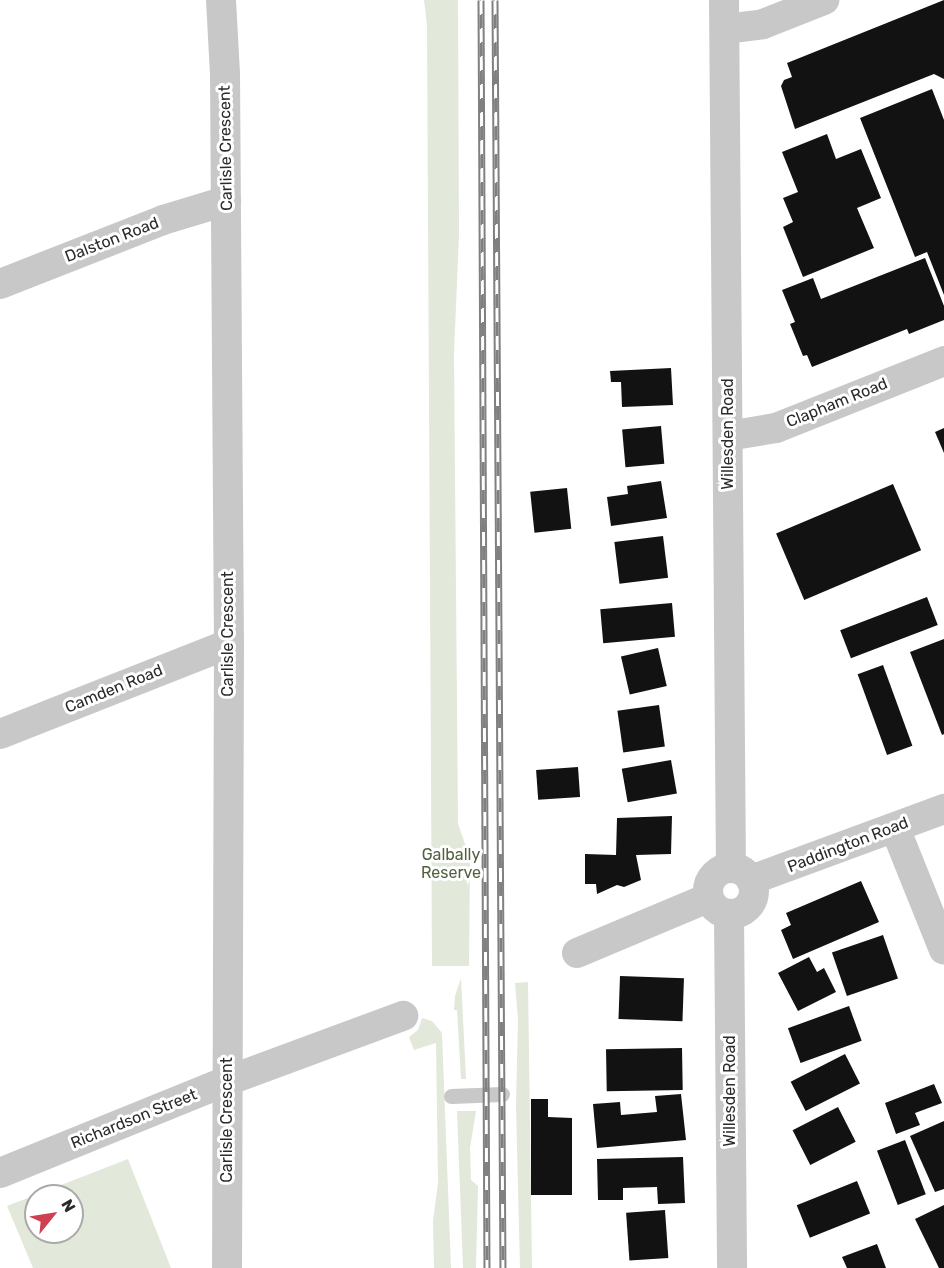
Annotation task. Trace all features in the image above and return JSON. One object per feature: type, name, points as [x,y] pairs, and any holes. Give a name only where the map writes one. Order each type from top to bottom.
[{"type":"street","name":"Carlisle Crescent","points":[[221,0],[225,75],[229,644],[227,1268]]},
{"type":"street","name":"Willesden Road","points":[[724,0],[728,436],[741,874]]},
{"type":"street","points":[[725,29],[763,24],[824,0]]},
{"type":"street","name":"Dalston Road","points":[[0,284],[163,220],[226,201]]},
{"type":"street","name":"Clapham Road","points":[[728,436],[776,428],[944,361]]},
{"type":"street","name":"Camden Road","points":[[0,734],[229,644]]},
{"type":"street","name":"Paddington Road","points":[[741,874],[895,828],[944,809]]},
{"type":"street","points":[[895,828],[944,950]]},
{"type":"street","points":[[577,953],[719,907],[746,908],[753,897],[741,874],[713,875],[707,888],[719,907]]},
{"type":"street","name":"Willesden Road","points":[[719,907],[732,1268]]},
{"type":"street","name":"Richardson Street","points":[[0,1173],[227,1081],[403,1016]]},
{"type":"lane","points":[[451,1096],[502,1094]]},
{"type":"green space","name":"Galbally Reserve","points":[[424,0],[458,0],[459,234],[454,354],[458,824],[470,858],[469,966],[432,966],[427,26]]},
{"type":"green space","points":[[461,978],[466,1079],[461,1079],[457,1010],[454,1010],[455,996]]},
{"type":"green space","points":[[528,982],[532,1268],[520,1268],[516,1106],[518,1019],[515,983]]},
{"type":"green space","points":[[422,1018],[432,1021],[442,1033],[451,1268],[434,1268],[433,1221],[438,1183],[436,1043],[414,1050],[409,1037],[418,1030]]},
{"type":"green space","points":[[457,1111],[476,1111],[470,1148],[471,1180],[478,1186],[476,1268],[463,1268]]},
{"type":"green space","points":[[128,1159],[171,1268],[33,1268],[7,1206],[24,1199],[24,1244],[84,1244],[84,1184],[64,1184]]},
{"type":"building","points":[[944,0],[944,79],[934,74],[795,129],[781,86],[784,80],[792,77],[787,63]]},
{"type":"building","points":[[932,89],[944,120],[944,295],[927,252],[915,257],[860,118]]},
{"type":"building","points":[[827,134],[836,159],[861,149],[881,198],[857,208],[874,248],[803,277],[783,227],[793,222],[783,198],[798,192],[782,152]]},
{"type":"building","points":[[925,258],[944,306],[944,320],[909,334],[907,329],[812,367],[807,355],[803,356],[790,324],[795,322],[782,290],[813,278],[821,299]]},
{"type":"building","points":[[671,368],[673,405],[622,407],[621,382],[611,382],[610,371]]},
{"type":"building","points":[[661,426],[664,464],[625,467],[622,429]]},
{"type":"building","points":[[944,428],[944,453],[935,432]]},
{"type":"building","points":[[661,481],[667,518],[611,526],[607,497],[628,494],[627,486]]},
{"type":"building","points":[[893,484],[921,550],[804,600],[776,534]]},
{"type":"building","points":[[567,488],[571,529],[534,533],[530,492]]},
{"type":"building","points":[[663,536],[668,578],[619,584],[614,542]]},
{"type":"building","points":[[927,597],[938,625],[851,658],[840,630]]},
{"type":"building","points":[[672,603],[675,637],[603,643],[600,609]]},
{"type":"building","points":[[944,639],[944,734],[942,735],[910,652]]},
{"type":"building","points":[[658,648],[667,686],[630,695],[621,657]]},
{"type":"building","points":[[883,665],[912,746],[887,755],[858,674]]},
{"type":"building","points":[[659,705],[665,747],[623,752],[617,711]]},
{"type":"building","points":[[671,760],[677,793],[628,802],[622,769]]},
{"type":"building","points":[[578,767],[580,797],[538,800],[536,770]]},
{"type":"building","points":[[672,816],[671,854],[636,855],[641,880],[624,887],[617,885],[597,894],[596,884],[585,884],[585,854],[616,855],[617,818]]},
{"type":"building","points":[[861,881],[879,922],[793,959],[781,930],[791,925],[786,913]]},
{"type":"building","points":[[883,935],[898,978],[847,996],[832,953]]},
{"type":"building","points":[[809,957],[817,972],[824,968],[836,992],[798,1011],[778,973]]},
{"type":"building","points":[[620,976],[684,978],[682,1021],[618,1019]]},
{"type":"building","points":[[849,1006],[862,1041],[801,1063],[788,1028]]},
{"type":"building","points":[[682,1048],[683,1090],[607,1091],[606,1049]]},
{"type":"building","points":[[845,1054],[860,1083],[806,1111],[791,1082]]},
{"type":"building","points":[[934,1084],[942,1103],[915,1113],[920,1125],[896,1134],[885,1103]]},
{"type":"building","points":[[681,1094],[686,1140],[597,1148],[593,1104],[620,1102],[621,1115],[657,1112],[655,1096]]},
{"type":"building","points":[[531,1099],[548,1099],[548,1117],[572,1118],[572,1195],[531,1195]]},
{"type":"building","points":[[838,1107],[856,1142],[810,1165],[793,1130]]},
{"type":"building","points":[[944,1121],[944,1189],[935,1192],[910,1136]]},
{"type":"building","points":[[905,1140],[926,1194],[898,1205],[877,1151]]},
{"type":"building","points":[[683,1157],[685,1203],[658,1204],[657,1187],[623,1188],[623,1200],[598,1200],[597,1159]]},
{"type":"building","points":[[857,1181],[870,1213],[810,1238],[797,1205]]},
{"type":"building","points":[[944,1205],[944,1268],[939,1268],[915,1219]]},
{"type":"building","points":[[665,1210],[668,1258],[629,1261],[626,1213]]},
{"type":"building","points":[[877,1244],[886,1268],[847,1268],[842,1257]]},
{"type":"railway","points":[[481,0],[487,1268]]},
{"type":"railway","points":[[495,0],[503,1268]]}]
